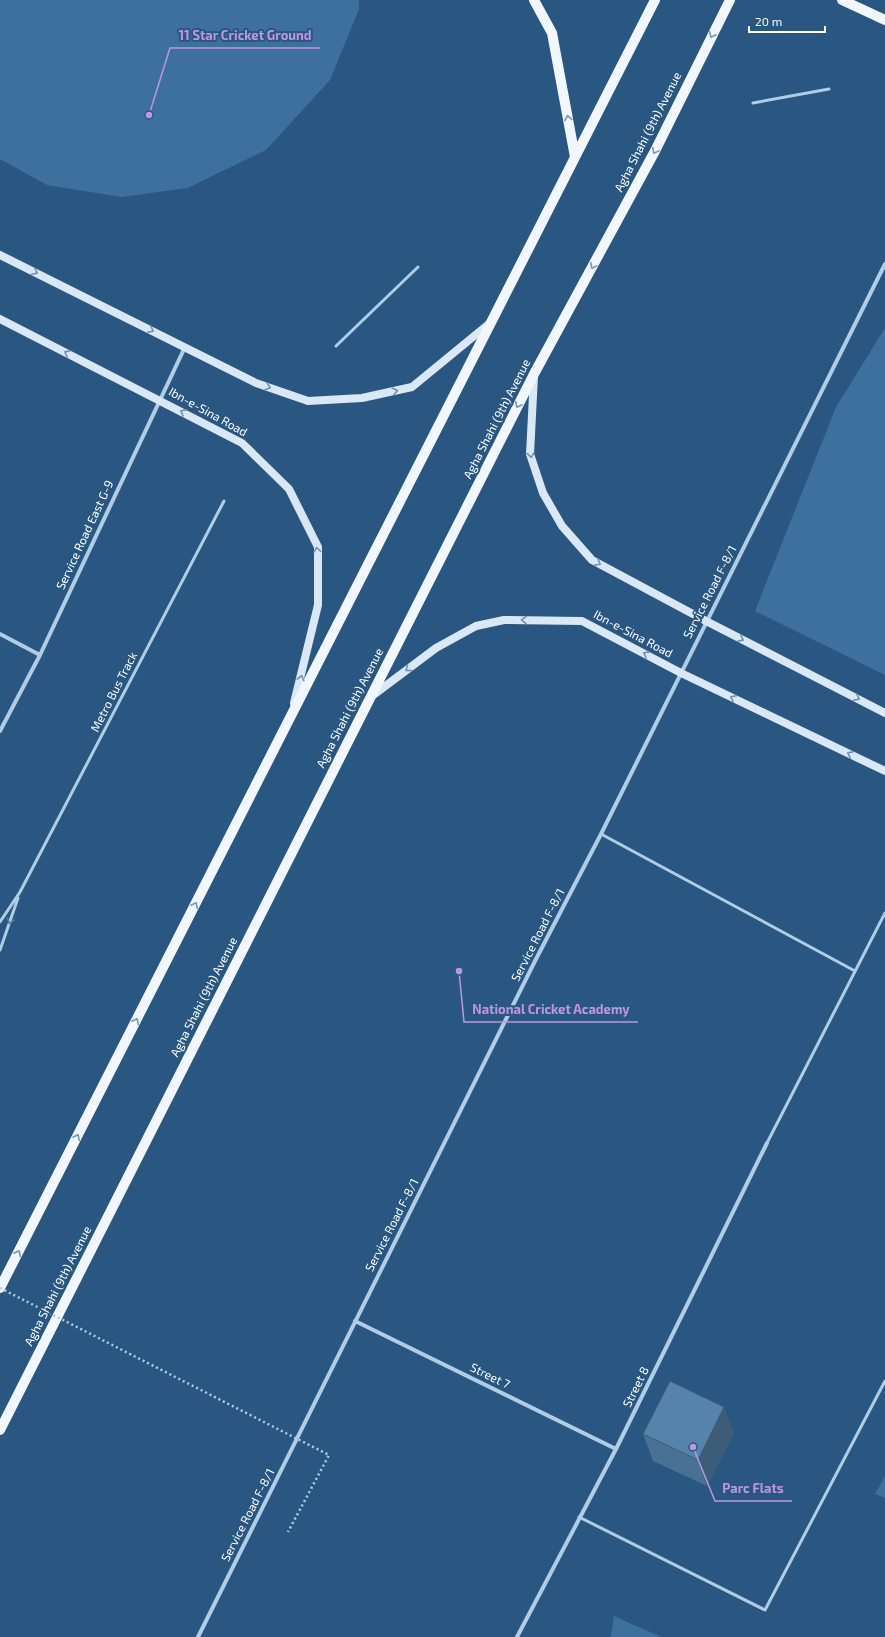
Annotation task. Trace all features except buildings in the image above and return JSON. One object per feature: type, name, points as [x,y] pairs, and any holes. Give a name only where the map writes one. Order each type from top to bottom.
[{"type":"main road","points":[[534,0],[552,33],[575,157]]},
{"type":"main road","points":[[0,1288],[655,0]]},
{"type":"main road","name":"Agha Shahi (9th) Avenue","points":[[0,1430],[534,374],[655,151],[730,0]]},
{"type":"main road","points":[[842,0],[885,20]]},
{"type":"main road","points":[[0,255],[256,383],[308,401],[362,398],[412,387],[492,321]]},
{"type":"main road","name":"Ibn-e-Sina Road","points":[[0,320],[242,443],[289,489],[318,547],[318,606],[291,716]]},
{"type":"main road","points":[[534,374],[530,454],[542,493],[562,526],[592,560],[706,621],[885,713]]},
{"type":"main road","name":"Ibn-e-Sina Road","points":[[369,698],[436,648],[476,626],[504,620],[582,621],[681,672],[885,772]]},
{"type":"street","name":"Service Road F-8/1","points":[[198,1637],[885,264]]},
{"type":"street","name":"Service Road East G-9","points":[[0,731],[40,655],[185,347]]},
{"type":"street","points":[[0,634],[40,655]]},
{"type":"street","name":"Street 8","points":[[517,1637],[616,1448],[767,1143]]},
{"type":"street","name":"Street 7","points":[[356,1321],[616,1448]]},
{"type":"lane","points":[[752,103],[829,89]]},
{"type":"lane","points":[[336,346],[418,267]]},
{"type":"lane","name":"Metro Bus Track","points":[[0,922],[20,892],[224,501]]},
{"type":"lane","points":[[601,834],[855,970]]},
{"type":"lane","name":"Metro Bus Track","points":[[0,950],[20,892]]},
{"type":"lane","points":[[767,1143],[885,913]]},
{"type":"lane","points":[[579,1517],[765,1610],[885,1381]]},
{"type":"path","points":[[0,1288],[329,1455],[288,1532]]},
{"type":"shaded area","points":[[0,0],[359,0],[359,9],[330,80],[266,150],[188,188],[121,197],[47,185],[0,159]]},
{"type":"shaded area","points":[[885,328],[885,675],[755,611],[836,407]]},
{"type":"shaded area","points":[[885,1476],[885,1498],[875,1494]]},
{"type":"shaded area","points":[[614,1616],[661,1637],[611,1637]]},
{"type":"place","name":"11 Star Cricket Ground","points":[[149,115]]},
{"type":"place","name":"National Cricket Academy","points":[[459,971]]},
{"type":"place","name":"Parc Flats","points":[[693,1447]]}]
